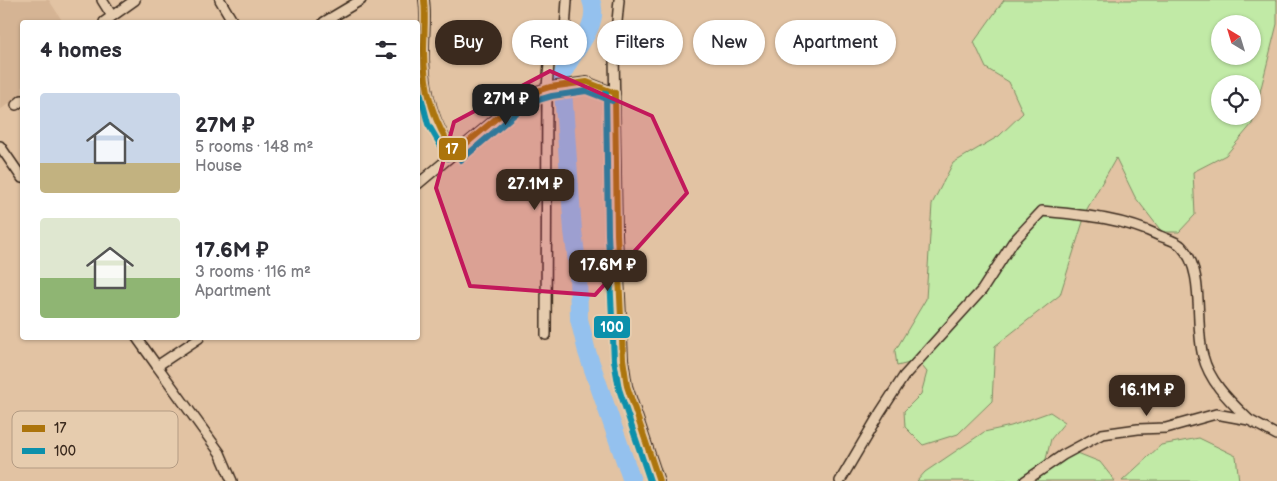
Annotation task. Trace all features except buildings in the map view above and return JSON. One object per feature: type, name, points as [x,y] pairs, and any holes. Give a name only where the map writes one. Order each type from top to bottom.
[{"type":"street","points":[[102,0],[112,16]]},
{"type":"street","points":[[107,20],[135,0]]},
{"type":"street","points":[[220,0],[232,20]]},
{"type":"street","points":[[327,20],[361,0]]},
{"type":"street","points":[[424,0],[424,60],[428,87],[434,114],[442,137],[455,153]]},
{"type":"street","points":[[546,335],[548,64],[565,30],[566,0]]},
{"type":"street","points":[[619,0],[614,54],[617,234],[623,359],[627,386],[658,481]]},
{"type":"street","points":[[420,182],[524,95],[547,88],[587,82],[615,93]]},
{"type":"street","points":[[0,146],[20,175]]},
{"type":"street","points":[[840,481],[904,376],[982,290],[1013,242],[1042,211],[1112,219],[1130,223],[1179,244],[1188,255],[1195,272],[1203,356],[1212,378],[1224,395],[1249,420],[1277,435]]},
{"type":"street","points":[[138,340],[220,452],[232,481]]},
{"type":"street","points":[[157,366],[197,340]]},
{"type":"street","points":[[1025,481],[1063,455],[1102,434],[1138,429],[1166,428],[1216,414],[1249,420]]},
{"type":"highlighted area","points":[[550,71],[652,116],[687,193],[595,295],[470,286],[436,188],[454,122]]},
{"type":"shaded area","points":[[0,0],[49,0],[62,20],[20,20],[20,95],[0,110]]},
{"type":"green space","points":[[1004,0],[1277,0],[1277,24],[1261,88],[1261,75],[1211,75],[1211,125],[1251,125],[1226,155],[1193,172],[1195,215],[1179,232],[1162,232],[1135,197],[1116,158],[1087,209],[1060,295],[995,346],[992,401],[958,434],[923,445],[905,427],[904,411],[921,394],[927,372],[918,361],[897,366],[895,351],[926,299],[932,204],[953,163],[999,136],[1023,113],[1009,82],[986,68],[974,42]]},
{"type":"green space","points":[[1050,412],[1065,422],[1051,439],[1042,475],[1075,452],[1100,462],[1115,481],[917,481],[925,472],[984,432],[1011,426]]},
{"type":"green space","points":[[1199,438],[1236,456],[1239,481],[1122,481],[1161,445]]},
{"type":"waterway","points":[[591,0],[593,10],[589,30],[562,76],[573,231],[578,270],[579,319],[587,352],[632,481]]},
{"type":"transit line","name":"17","points":[[424,0],[424,65],[428,92],[441,130],[455,153]]},
{"type":"transit line","name":"17","points":[[455,153],[524,95],[550,87],[587,82],[615,93]]},
{"type":"transit line","name":"100","points":[[461,160],[528,103],[552,96],[586,91],[612,101]]},
{"type":"transit line","name":"100","points":[[420,92],[428,124],[448,158]]},
{"type":"transit line","name":"100","points":[[606,93],[608,234],[614,360],[619,389],[650,481]]},
{"type":"transit line","name":"17","points":[[615,93],[617,234],[623,359],[627,386],[659,481]]}]
